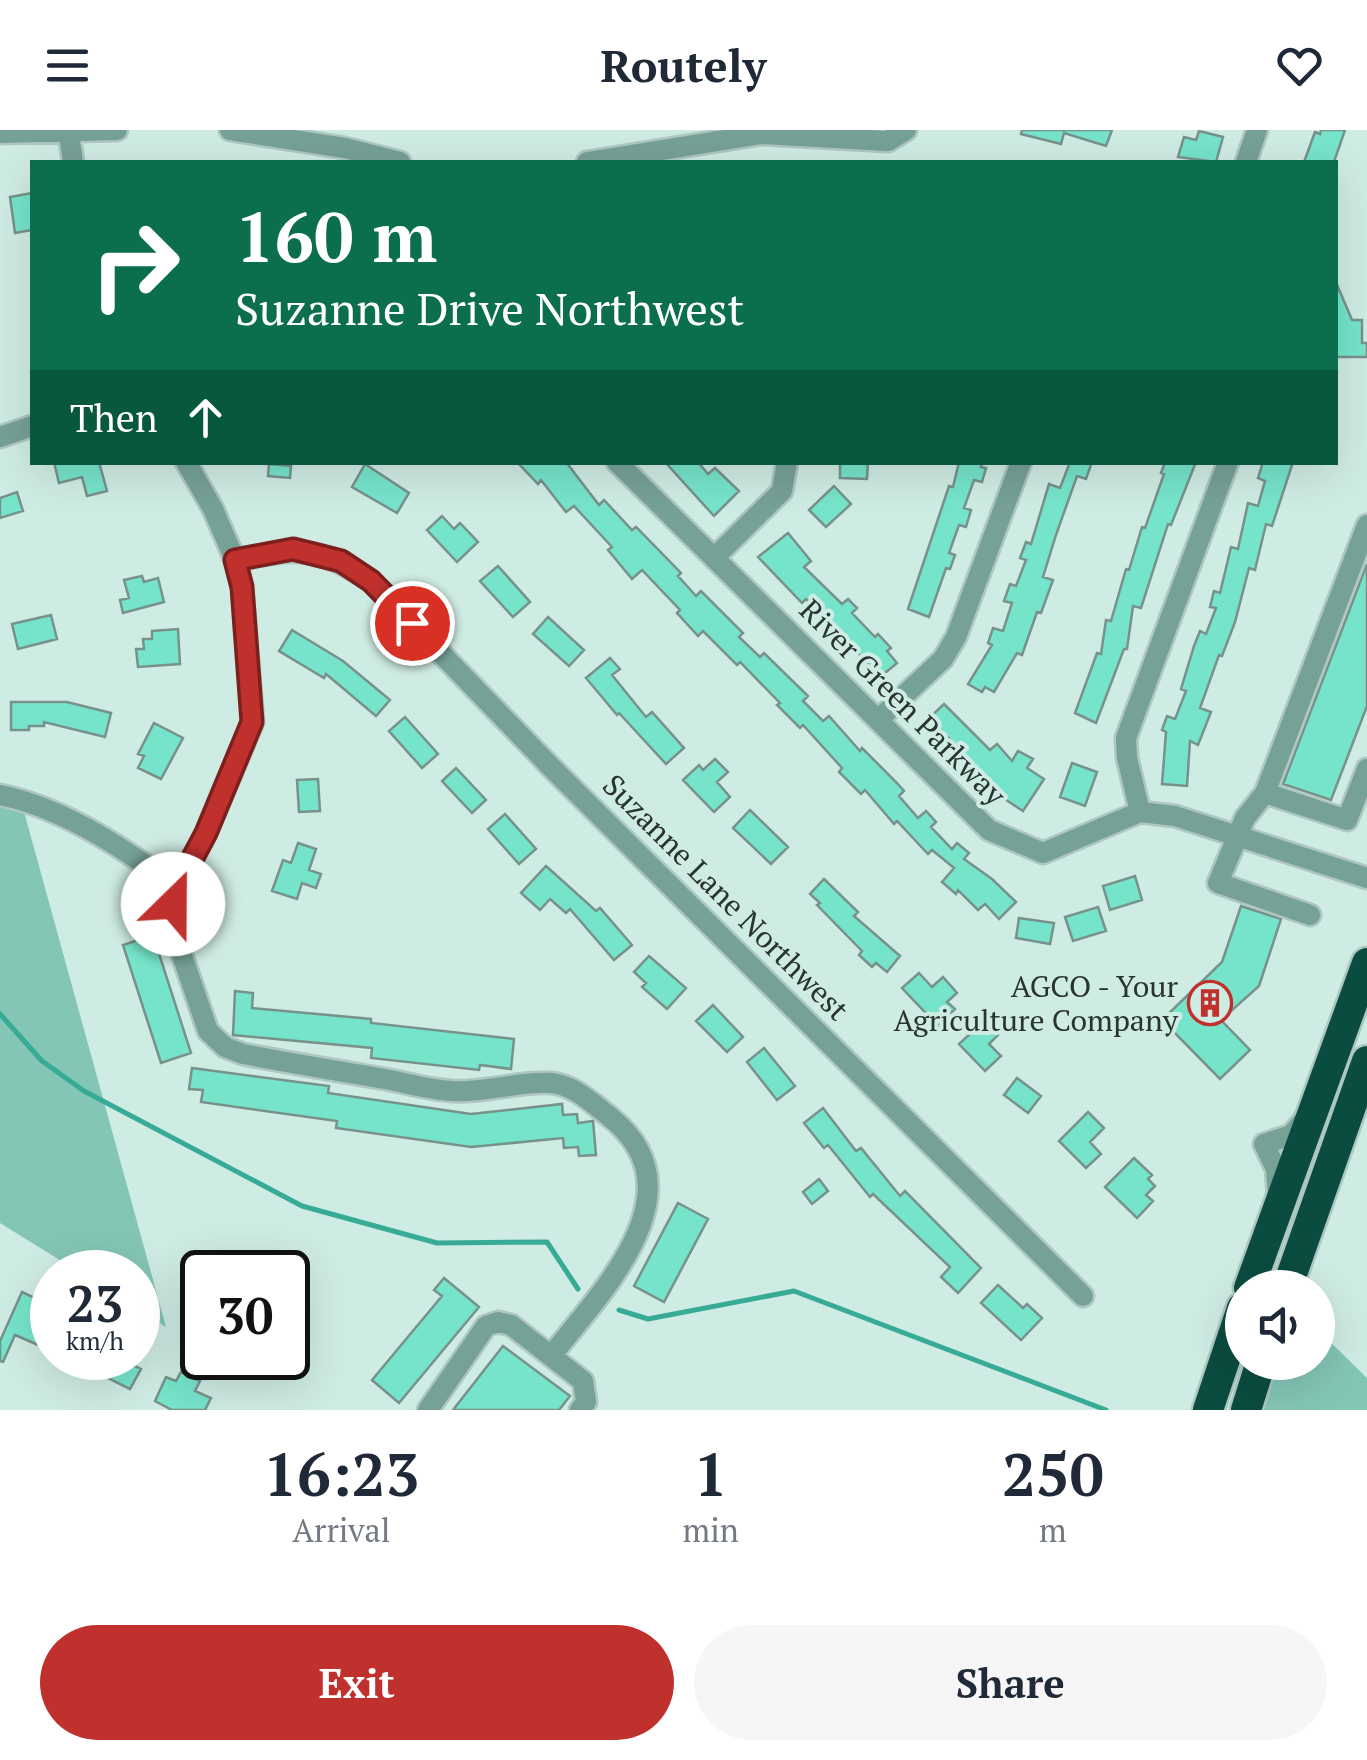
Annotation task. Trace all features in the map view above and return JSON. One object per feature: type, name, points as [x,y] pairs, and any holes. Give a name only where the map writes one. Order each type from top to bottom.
[{"type":"highway","points":[[1256,1270],[1367,963]]},
{"type":"highway","points":[[1292,1270],[1367,1062]]},
{"type":"highway","points":[[1208,1410],[1225,1359]]},
{"type":"highway","points":[[1246,1410],[1255,1380]]},
{"type":"street","points":[[0,133],[117,130]]},
{"type":"street","points":[[230,130],[345,148],[392,160]]},
{"type":"street","points":[[600,160],[762,134],[888,141],[906,130]]},
{"type":"street","points":[[1247,160],[1257,130]]},
{"type":"street","points":[[69,134],[73,160]]},
{"type":"street","points":[[0,437],[30,427]]},
{"type":"street","points":[[0,795],[28,800],[94,832],[168,881],[180,882],[206,833],[252,722],[242,587],[213,508],[188,465]]},
{"type":"street","name":"River Green Parkway","points":[[621,465],[989,830],[1043,853],[1140,812]]},
{"type":"street","points":[[714,558],[782,491],[787,465]]},
{"type":"street","points":[[880,718],[943,658],[956,636],[1020,465]]},
{"type":"street","points":[[1227,465],[1126,738],[1126,758],[1140,812],[1174,816],[1367,878]]},
{"type":"street","points":[[1310,916],[1218,882],[1245,818],[1266,793],[1367,524]]},
{"type":"street","name":"Suzanne Lane Northwest","points":[[235,560],[293,549],[341,561],[371,581],[549,765],[1083,1296]]},
{"type":"street","points":[[1266,793],[1347,820],[1367,769]]},
{"type":"street","points":[[174,881],[172,926],[208,1032],[225,1047],[242,1054],[454,1091],[554,1083],[580,1093],[619,1124],[643,1163],[648,1184],[646,1211],[636,1244],[551,1356]]},
{"type":"street","points":[[428,1410],[486,1326],[498,1322],[510,1325],[584,1381],[586,1402],[580,1410]]},
{"type":"green space","points":[[0,804],[23,808],[145,1250],[44,1250],[0,1223]]},
{"type":"green space","points":[[1335,1347],[1367,1378],[1367,1410],[1230,1410],[1244,1380],[1335,1380]]},
{"type":"building","points":[[1022,130],[1112,130],[1106,146],[1064,133],[1061,144],[1021,134]]},
{"type":"building","points":[[1321,130],[1345,130],[1335,160],[1305,160],[1315,132],[1320,134]]},
{"type":"building","points":[[1199,131],[1223,137],[1217,160],[1178,157],[1184,137],[1196,140]]},
{"type":"building","points":[[30,193],[30,230],[15,233],[10,197]]},
{"type":"building","points":[[1338,287],[1352,320],[1362,320],[1362,343],[1367,343],[1367,357],[1338,357]]},
{"type":"building","points":[[55,465],[100,465],[107,491],[87,496],[82,477],[59,483]]},
{"type":"building","points":[[269,465],[291,466],[290,478],[268,476]]},
{"type":"building","points":[[367,465],[409,493],[397,513],[352,487]]},
{"type":"building","points":[[520,465],[568,465],[599,505],[604,500],[632,530],[636,527],[681,573],[678,576],[696,596],[701,591],[743,633],[739,637],[760,657],[764,653],[808,696],[803,701],[823,721],[829,716],[860,751],[862,748],[897,783],[904,791],[899,796],[918,818],[926,811],[936,822],[931,827],[952,849],[957,843],[969,853],[964,859],[1016,902],[999,919],[985,904],[978,910],[958,890],[956,894],[942,882],[954,868],[932,850],[928,854],[897,821],[894,824],[865,790],[861,794],[803,725],[800,728],[777,705],[780,703],[740,662],[737,665],[703,631],[698,636],[677,613],[680,610],[642,570],[632,579],[608,550],[612,547],[574,506],[566,512],[541,480],[538,484]]},
{"type":"building","points":[[668,465],[700,465],[708,474],[715,468],[739,491],[714,516]]},
{"type":"building","points":[[840,465],[868,465],[867,479],[840,478]]},
{"type":"building","points":[[958,465],[986,468],[982,482],[974,480],[964,508],[971,510],[966,527],[959,525],[949,553],[955,555],[950,569],[946,568],[929,617],[908,609],[949,486],[953,487]]},
{"type":"building","points":[[1069,465],[1091,465],[1086,479],[1077,476],[1043,577],[1053,580],[1022,655],[1017,653],[994,692],[985,687],[982,692],[968,684],[992,645],[988,643],[993,628],[1003,631],[1012,603],[1004,601],[1010,584],[1016,586],[1026,560],[1020,558],[1026,542],[1031,544],[1049,484],[1060,488]]},
{"type":"building","points":[[1164,465],[1195,465],[1171,525],[1168,524],[1141,608],[1133,606],[1127,649],[1096,723],[1075,713],[1097,653],[1101,654],[1106,620],[1111,621],[1126,569],[1129,570],[1164,474]]},
{"type":"building","points":[[1262,465],[1292,465],[1272,526],[1266,524],[1255,570],[1249,568],[1235,622],[1200,708],[1211,712],[1198,745],[1190,741],[1187,786],[1162,784],[1166,732],[1162,730],[1167,716],[1175,719],[1186,691],[1181,689],[1194,646],[1200,631],[1206,634],[1216,608],[1210,607],[1214,591],[1220,593],[1231,547],[1238,549],[1248,503],[1258,506],[1265,481],[1258,478]]},
{"type":"building","points":[[834,486],[851,504],[826,527],[809,510]]},
{"type":"building","points":[[17,492],[23,511],[0,518],[0,498]]},
{"type":"building","points":[[442,516],[454,529],[460,523],[478,542],[457,562],[427,530]]},
{"type":"building","points":[[788,533],[811,561],[804,567],[842,604],[848,599],[857,608],[852,613],[891,648],[887,651],[897,663],[879,678],[839,630],[834,635],[823,623],[826,619],[806,599],[802,603],[758,557]]},
{"type":"building","points":[[1367,564],[1367,706],[1331,800],[1283,784]]},
{"type":"building","points":[[498,566],[530,602],[513,617],[480,581]]},
{"type":"building","points":[[142,576],[144,582],[158,578],[164,602],[123,613],[120,600],[129,598],[124,580]]},
{"type":"building","points":[[51,615],[57,639],[18,649],[12,624]]},
{"type":"building","points":[[548,617],[584,650],[569,666],[533,634]]},
{"type":"building","points":[[178,629],[180,664],[138,667],[136,649],[144,649],[143,639],[152,639],[152,631]]},
{"type":"building","points":[[292,630],[343,661],[390,700],[376,716],[326,674],[324,678],[279,651]]},
{"type":"building","points":[[610,658],[620,669],[612,675],[646,717],[652,712],[684,748],[666,764],[586,678]]},
{"type":"building","points":[[11,702],[67,702],[111,713],[105,737],[44,722],[44,726],[29,726],[29,730],[11,730]]},
{"type":"building","points":[[944,704],[990,750],[997,744],[1012,761],[1018,751],[1033,759],[1027,768],[1044,779],[1023,811],[988,788],[954,743],[940,730],[936,735],[924,723]]},
{"type":"building","points":[[405,717],[438,754],[422,768],[389,731]]},
{"type":"building","points":[[154,723],[183,738],[161,779],[138,768],[144,756],[138,754]]},
{"type":"building","points":[[715,759],[728,772],[717,782],[730,797],[714,812],[683,780],[699,765],[703,770]]},
{"type":"building","points":[[1072,763],[1097,772],[1085,806],[1060,797]]},
{"type":"building","points":[[456,768],[486,800],[472,813],[442,781]]},
{"type":"building","points":[[318,779],[320,811],[299,812],[297,780]]},
{"type":"building","points":[[750,810],[788,847],[771,864],[733,828]]},
{"type":"building","points":[[505,814],[536,849],[519,864],[488,829]]},
{"type":"building","points":[[298,843],[316,849],[309,870],[321,874],[316,888],[302,883],[297,899],[272,891],[283,860],[291,863]]},
{"type":"building","points":[[546,866],[596,911],[600,908],[632,945],[614,960],[570,909],[566,913],[550,899],[540,910],[521,893]]},
{"type":"building","points":[[1135,876],[1142,900],[1110,910],[1103,886]]},
{"type":"building","points":[[824,879],[858,912],[854,916],[900,956],[887,972],[876,963],[872,967],[859,955],[862,951],[817,905],[820,903],[810,894]]},
{"type":"building","name":"AGCO - Your Agriculture Company","points":[[1241,906],[1281,919],[1259,986],[1221,1020],[1250,1050],[1220,1079],[1162,1020],[1222,962]]},
{"type":"building","points":[[1098,907],[1106,931],[1073,941],[1065,917]]},
{"type":"building","points":[[1019,918],[1054,923],[1050,944],[1016,938]]},
{"type":"building","points":[[153,935],[191,1053],[161,1063],[123,945]]},
{"type":"building","points":[[649,956],[686,988],[667,1009],[642,987],[646,983],[634,972]]},
{"type":"building","points":[[919,973],[932,987],[943,977],[957,993],[947,1002],[955,1009],[938,1026],[902,988]]},
{"type":"building","points":[[235,991],[253,993],[252,1008],[371,1019],[371,1023],[514,1039],[511,1069],[480,1065],[479,1070],[371,1058],[372,1048],[233,1035]]},
{"type":"building","points":[[713,1005],[743,1037],[727,1052],[696,1021]]},
{"type":"building","points":[[984,1021],[998,1035],[989,1044],[1001,1056],[985,1071],[959,1044]]},
{"type":"building","points":[[764,1048],[795,1086],[777,1100],[747,1062]]},
{"type":"building","points":[[192,1068],[329,1086],[328,1093],[471,1114],[562,1104],[563,1115],[577,1114],[578,1123],[593,1121],[596,1155],[579,1156],[578,1147],[564,1148],[563,1138],[471,1147],[336,1128],[337,1121],[201,1102],[203,1090],[189,1089]]},
{"type":"building","points":[[1017,1078],[1041,1096],[1028,1113],[1004,1095]]},
{"type":"building","points":[[823,1108],[856,1151],[861,1148],[900,1196],[905,1191],[981,1268],[958,1293],[941,1277],[950,1267],[873,1194],[870,1197],[828,1145],[824,1148],[804,1123]]},
{"type":"building","points":[[1088,1112],[1104,1128],[1090,1142],[1101,1154],[1086,1168],[1059,1141]]},
{"type":"building","points":[[1134,1158],[1152,1175],[1148,1179],[1155,1186],[1146,1195],[1153,1201],[1137,1218],[1105,1187]]},
{"type":"building","points":[[819,1179],[828,1191],[812,1204],[803,1192]]},
{"type":"building","points":[[678,1203],[708,1219],[664,1302],[634,1286]]},
{"type":"building","points":[[444,1278],[479,1307],[399,1403],[372,1380],[442,1296],[434,1290]]},
{"type":"building","points":[[998,1285],[1023,1308],[1027,1304],[1042,1318],[1021,1340],[981,1303]]},
{"type":"building","points":[[22,1292],[30,1296],[30,1341],[15,1335],[3,1362],[0,1341]]},
{"type":"building","points":[[503,1346],[570,1396],[559,1410],[453,1410]]},
{"type":"building","points":[[180,1374],[180,1380],[200,1381],[195,1391],[211,1398],[205,1410],[172,1410],[155,1401],[166,1377],[176,1381]]},
{"type":"building","points":[[112,1380],[135,1380],[130,1389]]},
{"type":"waterway","points":[[0,1014],[42,1061],[84,1091],[302,1206],[437,1243],[547,1242],[578,1289]]},
{"type":"waterway","points":[[619,1310],[648,1319],[794,1291],[1106,1410]]},
{"type":"place","name":"AGCO - Your Agriculture Company","points":[[1210,1003]]},
{"type":"route","points":[[173,904],[174,881],[180,882],[206,833],[252,722],[242,587],[235,560],[293,549],[341,561],[371,581],[412,623]]}]
